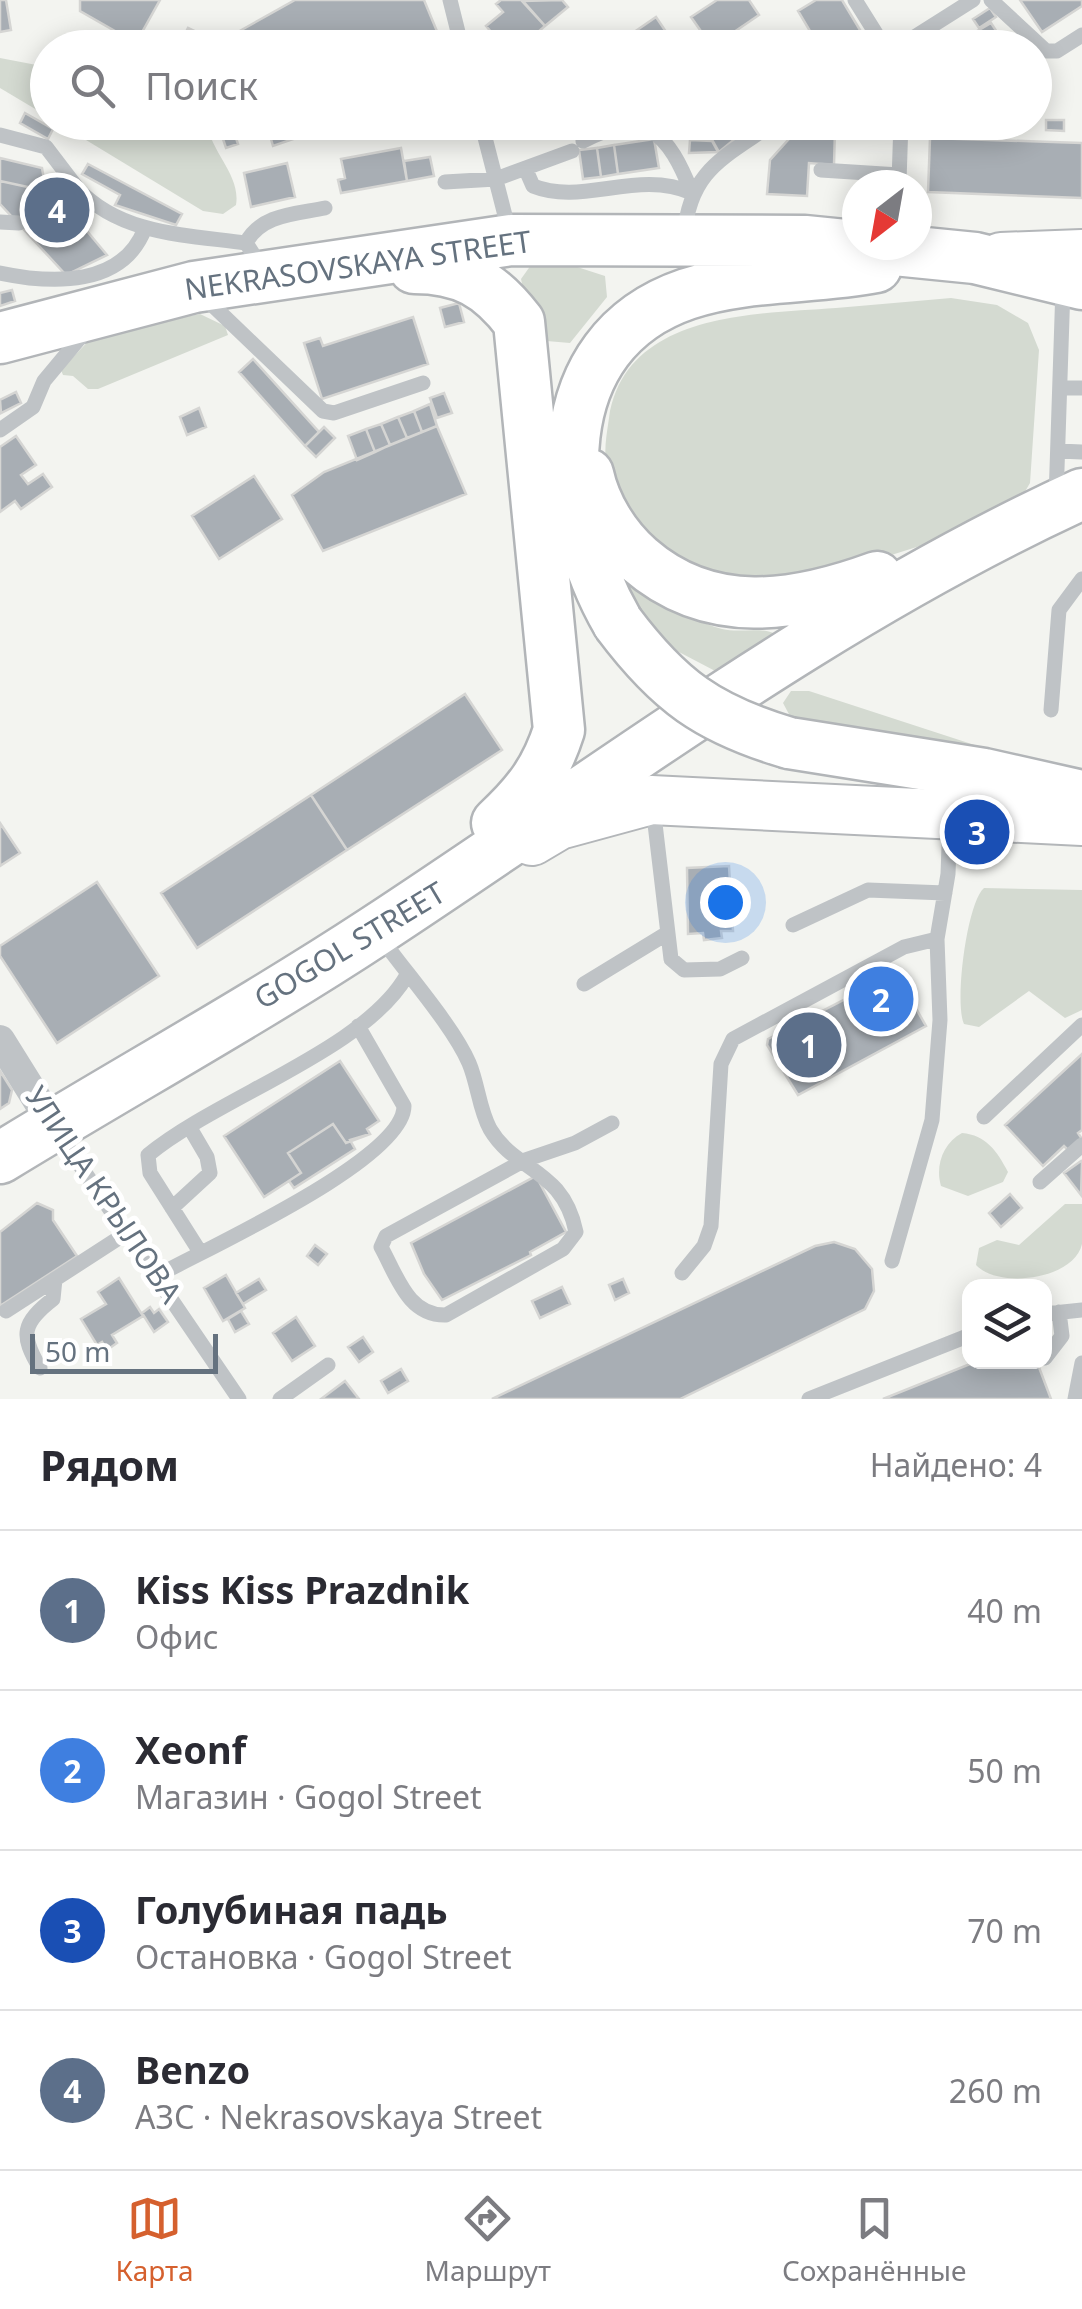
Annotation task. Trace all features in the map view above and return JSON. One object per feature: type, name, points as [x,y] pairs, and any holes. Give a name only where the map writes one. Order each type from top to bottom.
[{"type":"highway","name":"NEKRASOVSKAYA STREET","points":[[0,338],[194,287],[256,259],[317,269],[688,216],[804,240],[842,244]]},
{"type":"highway","name":"NEKRASOVSKAYA STREET","points":[[932,253],[1076,274]]},
{"type":"highway","points":[[882,260],[691,293],[660,305],[634,322],[600,356],[584,383],[573,471],[583,544],[599,591],[655,672],[698,706],[734,726],[790,743],[984,774],[1082,796]]},
{"type":"highway","points":[[317,269],[444,268],[496,292],[519,322],[557,676],[559,730],[550,760],[532,790],[431,891]]},
{"type":"highway","points":[[577,424],[590,487],[605,518],[627,548],[656,574],[690,593],[722,603],[763,605],[810,598],[1052,508]]},
{"type":"highway","points":[[431,891],[790,650],[1052,508]]},
{"type":"highway","name":"GOGOL STREET","points":[[0,1158],[375,931],[431,891]]},
{"type":"main road","name":"GOGOL STREET","points":[[431,891],[476,874],[559,825],[652,800],[1082,821]]},
{"type":"street","name":"УЛИЦА КРЫЛОВА","points":[[0,1040],[54,1125]]},
{"type":"lane","points":[[450,0],[458,30]]},
{"type":"lane","points":[[855,0],[874,30]]},
{"type":"lane","points":[[921,30],[952,6],[973,0]]},
{"type":"lane","points":[[991,0],[1023,30]]},
{"type":"lane","points":[[1052,51],[1082,35]]},
{"type":"lane","points":[[0,135],[46,147],[78,189],[102,210],[145,228],[256,259],[256,227],[266,221],[325,208]]},
{"type":"lane","points":[[486,140],[511,240]]},
{"type":"lane","points":[[445,182],[496,179],[526,170],[590,140]]},
{"type":"lane","points":[[661,140],[669,146],[688,216]]},
{"type":"lane","points":[[688,216],[709,170],[750,140]]},
{"type":"lane","points":[[899,170],[900,140]]},
{"type":"lane","points":[[526,170],[533,186],[540,189],[586,190],[644,182],[688,216]]},
{"type":"lane","points":[[821,170],[842,173]]},
{"type":"lane","points":[[66,206],[78,189]]},
{"type":"lane","points":[[0,222],[19,223]]},
{"type":"lane","points":[[0,272],[37,281],[86,276],[122,264],[138,249],[145,228]]},
{"type":"lane","points":[[1052,508],[1059,451],[1058,334],[1076,274]]},
{"type":"lane","points":[[194,287],[324,412],[334,414],[423,383]]},
{"type":"lane","points":[[0,430],[33,406],[44,381],[90,326],[88,313]]},
{"type":"lane","points":[[1060,388],[1082,388]]},
{"type":"lane","points":[[1059,451],[1082,452]]},
{"type":"lane","points":[[1050,710],[1060,610],[1082,579]]},
{"type":"lane","points":[[652,800],[672,959],[684,970],[720,968],[742,958]]},
{"type":"lane","points":[[892,1261],[932,1120],[940,1020],[937,938],[945,892],[950,814]]},
{"type":"lane","points":[[793,925],[868,890],[945,892]]},
{"type":"lane","points":[[375,931],[468,1060],[491,1130],[525,1160],[554,1183],[566,1202],[576,1232],[573,1239],[446,1315],[425,1313],[412,1304],[381,1247],[386,1236],[525,1160],[574,1144],[612,1122]]},
{"type":"lane","points":[[584,984],[666,934]]},
{"type":"lane","points":[[682,1273],[704,1246],[711,1226],[721,1064],[733,1039],[904,947],[937,938]]},
{"type":"lane","points":[[200,1252],[150,1173],[148,1155],[358,1026],[394,998],[407,975]]},
{"type":"lane","points":[[984,1117],[1082,1025]]},
{"type":"lane","points":[[154,1278],[342,1176],[395,1131],[404,1106],[358,1026]]},
{"type":"lane","name":"УЛИЦА КРЫЛОВА","points":[[54,1125],[154,1278],[192,1325],[240,1399]]},
{"type":"lane","points":[[172,1208],[210,1174],[210,1165],[190,1128]]},
{"type":"lane","points":[[1040,1182],[1082,1144]]},
{"type":"lane","points":[[6,1312],[126,1234]]},
{"type":"lane","points":[[40,1368],[24,1343],[25,1326],[53,1299],[56,1280]]},
{"type":"lane","points":[[1052,1349],[1062,1336],[1052,1313],[1082,1310]]},
{"type":"lane","points":[[809,1399],[962,1337]]},
{"type":"lane","points":[[1075,1399],[1082,1364]]},
{"type":"lane","points":[[280,1399],[328,1366]]},
{"type":"shaded area","points":[[0,58],[30,64],[30,106],[0,88]]},
{"type":"shaded area","points":[[86,140],[212,140],[234,184],[236,205],[223,214],[203,211]]},
{"type":"shaded area","points":[[531,265],[571,265],[605,276],[607,297],[570,343],[535,340],[521,279]]},
{"type":"shaded area","points":[[951,298],[997,305],[1028,323],[1039,350],[1030,483],[1016,507],[983,526],[784,589],[755,590],[646,546],[617,496],[605,456],[609,418],[620,383],[640,357],[666,338],[733,317]]},
{"type":"shaded area","points":[[200,314],[225,326],[228,335],[98,389],[88,389],[73,376],[63,375],[61,370],[95,334]]},
{"type":"shaded area","points":[[615,565],[693,618],[722,629],[762,631],[783,639],[719,673],[677,651],[634,612]]},
{"type":"shaded area","points":[[791,691],[809,691],[993,751],[791,718],[783,703]]},
{"type":"shaded area","points":[[984,888],[1082,890],[1082,1010],[1065,1018],[1029,991],[979,1027],[964,1024],[964,953],[972,912]]},
{"type":"shaded area","points":[[962,1133],[978,1137],[995,1151],[1008,1172],[1003,1182],[968,1196],[941,1186],[942,1156]]},
{"type":"shaded area","points":[[1065,1204],[1082,1204],[1082,1244],[1065,1266],[1051,1273],[1017,1278],[1001,1277],[976,1265],[979,1248],[997,1240],[1019,1245]]},
{"type":"building","points":[[0,0],[6,0],[11,30],[0,32]]},
{"type":"building","points":[[80,0],[160,0],[143,30],[113,30],[80,11]]},
{"type":"building","points":[[295,0],[424,0],[436,30],[241,30]]},
{"type":"building","points":[[501,0],[522,0],[545,26],[540,30],[489,30],[486,26],[503,12],[496,4]]},
{"type":"building","points":[[562,0],[568,7],[545,26],[522,1]]},
{"type":"building","points":[[717,0],[749,0],[759,15],[737,30],[700,30],[691,17]]},
{"type":"building","points":[[816,0],[842,0],[860,30],[809,30],[798,11]]},
{"type":"building","points":[[1020,0],[1082,0],[1082,6],[1041,30]]},
{"type":"building","points":[[990,8],[996,17],[979,28],[973,19]]},
{"type":"building","points":[[656,17],[665,30],[637,30]]},
{"type":"building","points":[[25,113],[30,116],[30,129],[20,123]]},
{"type":"building","points":[[1052,120],[1064,120],[1064,131],[1052,130]]},
{"type":"building","points":[[223,140],[237,140],[238,144],[226,148]]},
{"type":"building","points":[[654,140],[659,168],[618,174],[614,145]]},
{"type":"building","points":[[690,140],[712,141],[718,152],[689,153]]},
{"type":"building","points":[[712,140],[734,140],[719,152]]},
{"type":"building","points":[[788,140],[835,140],[834,165],[809,163],[807,196],[767,194],[770,160]]},
{"type":"building","points":[[930,140],[1082,143],[1082,198],[932,192]]},
{"type":"building","points":[[614,145],[618,174],[601,177],[597,148]]},
{"type":"building","points":[[401,148],[407,181],[341,193],[338,180],[345,178],[341,159]]},
{"type":"building","points":[[597,148],[601,177],[583,179],[579,150]]},
{"type":"building","points":[[430,157],[434,176],[407,181],[404,161]]},
{"type":"building","points":[[0,158],[42,168],[46,191],[0,181]]},
{"type":"building","points":[[287,163],[295,197],[251,207],[244,173]]},
{"type":"building","points":[[88,164],[182,214],[176,225],[115,205],[120,195],[82,174]]},
{"type":"building","points":[[0,181],[46,191],[66,206],[107,255],[66,275],[0,204]]},
{"type":"building","points":[[12,290],[15,301],[0,306],[0,293]]},
{"type":"building","points":[[459,303],[464,322],[445,327],[440,308]]},
{"type":"building","points":[[413,317],[428,364],[322,399],[304,343],[320,338],[323,346]]},
{"type":"building","points":[[253,359],[319,432],[305,446],[239,372]]},
{"type":"building","points":[[16,392],[21,403],[1,413],[0,400]]},
{"type":"building","points":[[444,393],[452,413],[437,418],[430,398]]},
{"type":"building","points":[[430,404],[437,426],[422,432],[414,411]]},
{"type":"building","points":[[199,408],[206,427],[187,435],[180,417]]},
{"type":"building","points":[[414,411],[422,432],[407,438],[398,417]]},
{"type":"building","points":[[398,417],[407,438],[390,445],[381,424]]},
{"type":"building","points":[[381,424],[390,445],[375,452],[366,429]]},
{"type":"building","points":[[437,426],[466,494],[323,551],[292,495],[324,472]]},
{"type":"building","points":[[324,427],[335,438],[316,457],[305,446]]},
{"type":"building","points":[[366,429],[375,452],[357,460],[348,436]]},
{"type":"building","points":[[16,436],[36,465],[21,475],[28,484],[43,474],[52,487],[21,509],[15,501],[0,512],[0,447]]},
{"type":"building","points":[[254,476],[282,519],[219,559],[192,516]]},
{"type":"building","points":[[465,694],[502,750],[347,850],[311,795]]},
{"type":"building","points":[[311,795],[347,850],[197,948],[161,893]]},
{"type":"building","points":[[0,823],[20,853],[0,866]]},
{"type":"building","points":[[729,866],[733,931],[721,931],[722,938],[704,940],[703,933],[688,934],[687,868]]},
{"type":"building","points":[[97,882],[159,976],[57,1043],[0,956],[0,946]]},
{"type":"building","points":[[890,976],[905,989],[926,1026],[798,1095],[767,1045],[768,1039]]},
{"type":"building","points":[[1082,1054],[1082,1130],[1078,1133],[1082,1139],[1069,1151],[1064,1146],[1043,1166],[1005,1125]]},
{"type":"building","points":[[340,1061],[379,1121],[367,1129],[370,1134],[350,1140],[355,1149],[294,1188],[289,1181],[264,1197],[224,1136]]},
{"type":"building","points":[[340,1061],[379,1121],[367,1129],[370,1134],[346,1143],[333,1124],[288,1153],[301,1173],[264,1197],[224,1136]]},
{"type":"building","points":[[0,1071],[12,1090],[9,1103],[0,1109]]},
{"type":"building","points":[[1082,1163],[1081,1195],[1064,1173]]},
{"type":"building","points":[[536,1176],[566,1232],[530,1252],[531,1255],[442,1300],[424,1274],[411,1243]]},
{"type":"building","points":[[1010,1194],[1022,1208],[1001,1227],[989,1213]]},
{"type":"building","points":[[37,1203],[53,1210],[53,1220],[77,1256],[0,1306],[0,1232]]},
{"type":"building","points":[[834,1242],[855,1249],[872,1269],[874,1291],[865,1309],[680,1399],[492,1399],[815,1246]]},
{"type":"building","points":[[315,1245],[327,1254],[318,1265],[307,1256]]},
{"type":"building","points":[[226,1275],[245,1308],[223,1321],[204,1288]]},
{"type":"building","points":[[119,1278],[143,1316],[112,1335],[117,1343],[107,1350],[102,1342],[97,1345],[81,1319],[106,1304],[98,1292]]},
{"type":"building","points":[[259,1279],[266,1290],[243,1304],[236,1293]]},
{"type":"building","points":[[623,1279],[629,1293],[615,1300],[609,1285]]},
{"type":"building","points":[[562,1287],[570,1304],[540,1318],[532,1301]]},
{"type":"building","points":[[150,1307],[154,1313],[159,1309],[168,1322],[154,1332],[142,1313]]},
{"type":"building","points":[[241,1311],[249,1324],[235,1332],[228,1319]]},
{"type":"building","points":[[296,1317],[315,1346],[292,1361],[273,1333]]},
{"type":"building","points":[[363,1337],[373,1352],[359,1362],[348,1347]]},
{"type":"building","points":[[962,1367],[1040,1369],[1051,1399],[883,1399]]},
{"type":"building","points":[[401,1369],[408,1381],[388,1393],[381,1381]]},
{"type":"building","points":[[345,1381],[359,1399],[321,1399]]},
{"type":"place","name":"Benzo","points":[[57,210]]},
{"type":"place","name":"Голубиная падь","points":[[977,832]]},
{"type":"place","name":"Xeonf","points":[[881,999]]},
{"type":"place","name":"Kiss Kiss Prazdnik","points":[[809,1045]]}]
